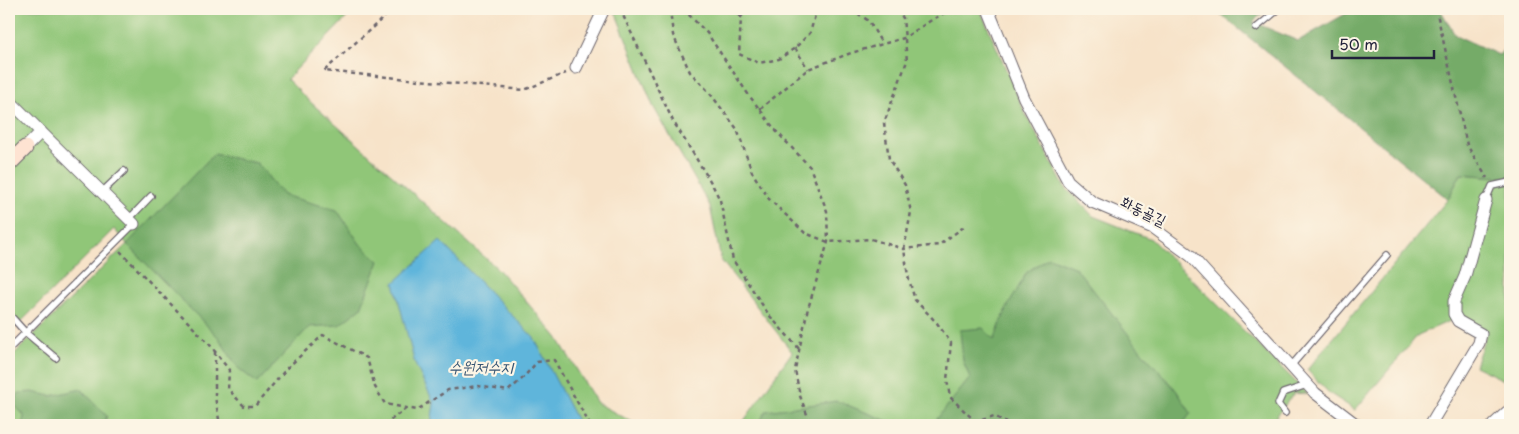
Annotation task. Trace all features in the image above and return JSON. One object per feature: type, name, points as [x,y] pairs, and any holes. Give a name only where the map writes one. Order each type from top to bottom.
[{"type":"street","points":[[576,68],[604,9]]},
{"type":"street","name":"화동골길","points":[[988,9],[1024,98],[1068,181],[1092,202],[1153,228],[1191,256],[1307,385],[1357,425]]},
{"type":"street","points":[[9,100],[131,222]]},
{"type":"street","points":[[9,164],[41,132]]},
{"type":"street","points":[[1430,425],[1479,343],[1482,334],[1458,321],[1454,314],[1454,301],[1465,276],[1486,200]]},
{"type":"street","points":[[1493,425],[1507,412],[1510,415]]},
{"type":"lane","points":[[1256,28],[1279,9]]},
{"type":"lane","points":[[102,192],[124,171]]},
{"type":"lane","points":[[1486,200],[1492,186],[1510,182]]},
{"type":"lane","points":[[9,349],[114,244],[151,196]]},
{"type":"lane","points":[[1291,366],[1387,255]]},
{"type":"lane","points":[[9,314],[26,333],[56,358]]},
{"type":"lane","points":[[1285,414],[1278,404],[1283,393],[1307,385]]},
{"type":"path","points":[[393,9],[324,71],[524,90],[576,68]]},
{"type":"path","points":[[620,9],[673,120],[720,200],[733,260],[769,315],[800,350]]},
{"type":"path","points":[[670,9],[673,35],[690,72],[737,128],[752,172],[769,199],[805,233],[828,242],[871,238],[904,249],[939,245],[965,226]]},
{"type":"path","points":[[683,9],[707,33],[776,131],[810,167],[827,211],[828,242],[809,304],[795,370],[800,396],[811,425]]},
{"type":"path","points":[[732,9],[741,17]]},
{"type":"path","points":[[748,9],[741,17],[739,54],[759,63],[779,59],[795,48],[810,32],[816,10],[825,9]]},
{"type":"path","points":[[851,9],[869,21],[882,44]]},
{"type":"path","points":[[897,9],[903,18],[907,61],[884,123],[889,159],[905,185],[911,212],[904,249],[908,276],[915,300],[937,323],[951,343],[947,380],[950,397],[976,422]]},
{"type":"path","points":[[760,110],[808,70],[851,53],[904,38],[951,9]]},
{"type":"path","points":[[1436,9],[1467,145],[1492,186]]},
{"type":"path","points":[[795,48],[808,70]]},
{"type":"path","points":[[114,244],[215,351],[229,370],[228,389],[244,406],[255,406],[287,368],[323,334],[367,358],[376,387],[385,404],[417,410],[448,390],[478,386],[508,391],[537,362],[554,360],[590,425]]},
{"type":"path","points":[[215,351],[216,397],[220,425]]},
{"type":"path","points":[[384,425],[407,408]]},
{"type":"path","points":[[967,425],[994,416],[1012,425]]},
{"type":"green space","points":[[9,9],[355,9],[287,79],[308,100],[498,269],[557,337],[597,403],[638,425],[9,425],[9,359],[127,244],[114,229],[9,334]]},
{"type":"green space","points":[[614,9],[980,9],[1024,111],[1064,186],[1093,216],[1151,239],[1308,394],[1294,393],[1270,425],[741,425],[792,352],[721,260],[710,206],[653,106]]},
{"type":"green space","points":[[1214,9],[1267,9],[1253,22],[1298,41],[1354,9],[1440,9],[1455,35],[1499,55],[1509,43],[1503,23],[1510,22],[1510,178],[1461,174],[1448,199]]},
{"type":"green space","points":[[214,154],[257,163],[283,195],[337,210],[360,244],[379,261],[361,308],[339,325],[309,327],[257,383],[238,368],[218,337],[127,244]]},
{"type":"green space","points":[[1461,174],[1510,178],[1510,383],[1475,366],[1486,334],[1452,320],[1418,335],[1355,410],[1329,393],[1307,370],[1448,199]]},
{"type":"green space","points":[[1049,257],[1076,268],[1143,353],[1176,390],[1191,413],[1182,425],[932,425],[970,378],[963,361],[960,330],[983,328],[994,340],[1007,308],[1027,272]]},
{"type":"green space","points":[[81,389],[107,416],[103,425],[23,425],[24,415],[13,404],[19,393],[32,392],[51,396]]},
{"type":"green space","points":[[837,401],[898,425],[758,425],[766,411]]},
{"type":"water","name":"수원저수지","points":[[440,241],[534,338],[577,421],[581,425],[431,425],[434,403],[415,364],[394,283]]}]
